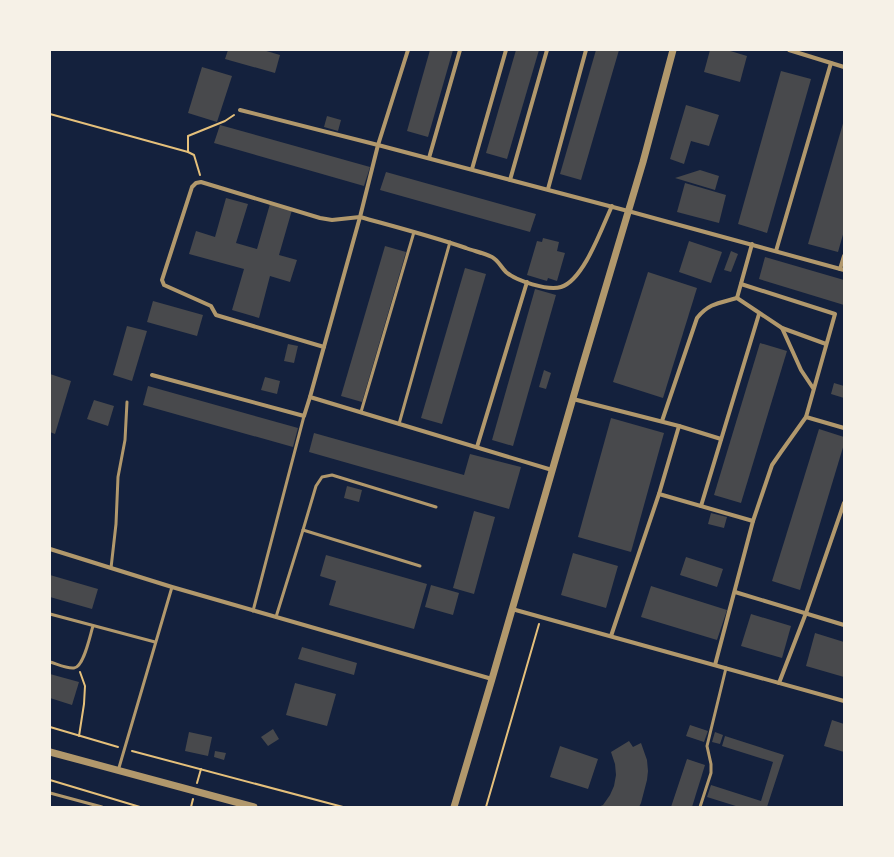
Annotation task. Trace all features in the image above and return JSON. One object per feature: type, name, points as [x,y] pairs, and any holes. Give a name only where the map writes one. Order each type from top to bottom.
[{"type":"street","points":[[152,375],[304,416],[360,217],[378,145],[408,50]]},
{"type":"street","points":[[429,158],[460,50]]},
{"type":"street","points":[[472,169],[506,50]]},
{"type":"street","points":[[510,180],[547,50]]},
{"type":"street","points":[[548,190],[586,50]]},
{"type":"street","points":[[454,807],[628,211],[673,50]]},
{"type":"street","points":[[789,50],[844,67]]},
{"type":"street","points":[[776,251],[831,63]]},
{"type":"street","points":[[240,110],[612,206],[842,270],[844,256]]},
{"type":"street","points":[[324,347],[216,315],[211,306],[164,285],[162,280],[192,187],[196,183],[201,182],[320,218],[332,220],[360,217],[450,242],[493,257],[515,278],[551,288],[561,287],[570,281],[586,262],[612,206]]},
{"type":"street","points":[[737,298],[752,244]]},
{"type":"street","points":[[477,447],[527,282]]},
{"type":"street","points":[[715,664],[754,522],[772,465],[806,417],[835,314],[742,284]]},
{"type":"street","points":[[662,422],[697,318],[704,310],[713,304],[737,298]]},
{"type":"street","points":[[737,298],[782,328],[826,344]]},
{"type":"street","points":[[701,506],[759,314]]},
{"type":"street","points":[[782,328],[801,370],[813,388]]},
{"type":"street","points":[[310,397],[552,470]]},
{"type":"street","points":[[573,399],[679,426],[721,439]]},
{"type":"street","points":[[806,417],[844,428]]},
{"type":"street","points":[[611,636],[659,494],[679,426]]},
{"type":"street","points":[[659,494],[754,522]]},
{"type":"street","points":[[780,683],[806,614],[844,502]]},
{"type":"street","points":[[50,549],[172,588],[492,679]]},
{"type":"street","points":[[735,592],[844,625]]},
{"type":"street","points":[[512,609],[715,664],[844,701]]},
{"type":"street","points":[[50,752],[254,807]]},
{"type":"lane","points":[[361,412],[414,232]]},
{"type":"lane","points":[[399,424],[450,242]]},
{"type":"lane","points":[[111,568],[116,524],[118,477],[125,440],[127,402]]},
{"type":"lane","points":[[252,611],[304,416]]},
{"type":"lane","points":[[276,617],[316,486],[322,477],[332,475],[436,507]]},
{"type":"lane","points":[[303,530],[420,566]]},
{"type":"lane","points":[[118,770],[172,588]]},
{"type":"lane","points":[[50,614],[155,642]]},
{"type":"lane","points":[[50,662],[73,669],[78,667],[82,662],[93,626]]},
{"type":"lane","points":[[700,807],[711,774],[712,764],[707,746],[726,668]]},
{"type":"lane","points":[[50,793],[102,807]]},
{"type":"path","points":[[188,152],[188,136],[225,121],[240,110]]},
{"type":"path","points":[[50,114],[188,152],[194,155],[201,182]]},
{"type":"path","points":[[486,807],[541,617]]},
{"type":"path","points":[[78,667],[85,686],[79,736]]},
{"type":"path","points":[[50,727],[124,749],[343,807]]},
{"type":"path","points":[[195,791],[201,769]]},
{"type":"path","points":[[50,780],[140,807]]},
{"type":"building","points":[[228,50],[263,50],[280,55],[275,73],[225,59]]},
{"type":"building","points":[[430,50],[453,50],[428,137],[407,131]]},
{"type":"building","points":[[516,50],[539,50],[507,159],[486,153]]},
{"type":"building","points":[[596,50],[619,50],[581,180],[560,174]]},
{"type":"building","points":[[710,50],[727,50],[747,56],[740,82],[704,72]]},
{"type":"building","points":[[202,67],[232,76],[217,122],[188,113]]},
{"type":"building","points":[[781,71],[811,79],[767,233],[738,224]]},
{"type":"building","points":[[686,105],[719,115],[709,146],[691,141],[684,164],[670,159]]},
{"type":"building","points":[[327,116],[341,120],[338,131],[324,127]]},
{"type":"building","points":[[844,120],[844,231],[838,252],[808,244]]},
{"type":"building","points":[[220,125],[370,167],[364,186],[214,143]]},
{"type":"building","points":[[700,170],[719,176],[715,190],[675,178]]},
{"type":"building","points":[[386,172],[536,214],[530,232],[380,190]]},
{"type":"building","points":[[685,183],[726,195],[719,223],[677,212]]},
{"type":"building","points":[[226,198],[248,204],[236,243],[257,249],[270,204],[292,210],[279,255],[297,260],[290,282],[270,276],[259,318],[232,310],[244,269],[189,254],[196,231],[215,237]]},
{"type":"building","points":[[543,238],[559,242],[557,251],[565,253],[557,281],[548,278],[547,281],[527,275],[537,241],[542,242]]},
{"type":"building","points":[[689,241],[722,252],[711,283],[679,272]]},
{"type":"building","points":[[385,246],[406,252],[362,402],[341,396]]},
{"type":"building","points":[[731,251],[738,254],[731,272],[724,270]]},
{"type":"building","points":[[765,257],[844,280],[844,305],[759,279]]},
{"type":"building","points":[[465,268],[486,274],[442,424],[421,418]]},
{"type":"building","points":[[648,272],[697,288],[663,398],[613,382]]},
{"type":"building","points":[[535,289],[556,295],[513,446],[492,440]]},
{"type":"building","points":[[153,301],[203,315],[197,336],[147,322]]},
{"type":"building","points":[[127,326],[147,331],[132,381],[113,375]]},
{"type":"building","points":[[760,343],[787,351],[741,503],[714,495]]},
{"type":"building","points":[[288,344],[298,346],[294,363],[284,361]]},
{"type":"building","points":[[544,370],[551,373],[546,389],[539,387]]},
{"type":"building","points":[[50,374],[71,381],[55,434],[50,432]]},
{"type":"building","points":[[265,377],[280,381],[277,394],[261,390]]},
{"type":"building","points":[[834,383],[844,386],[844,398],[831,394]]},
{"type":"building","points":[[148,386],[298,428],[293,447],[143,405]]},
{"type":"building","points":[[94,400],[114,406],[108,426],[87,419]]},
{"type":"building","points":[[611,418],[664,433],[631,552],[578,537]]},
{"type":"building","points":[[819,429],[844,437],[844,444],[800,590],[772,581]]},
{"type":"building","points":[[314,433],[464,475],[470,454],[521,467],[509,509],[309,452]]},
{"type":"building","points":[[347,486],[362,490],[359,502],[344,498]]},
{"type":"building","points":[[474,511],[495,517],[474,594],[453,588]]},
{"type":"building","points":[[711,513],[727,517],[724,528],[708,524]]},
{"type":"building","points":[[573,553],[618,566],[606,608],[561,595]]},
{"type":"building","points":[[326,555],[427,584],[414,629],[329,605],[336,581],[320,576]]},
{"type":"building","points":[[686,557],[723,569],[717,587],[680,575]]},
{"type":"building","points":[[50,575],[98,589],[92,609],[50,597]]},
{"type":"building","points":[[431,585],[459,593],[453,615],[425,607]]},
{"type":"building","points":[[651,586],[727,610],[717,640],[641,617]]},
{"type":"building","points":[[751,614],[791,626],[782,658],[741,646]]},
{"type":"building","points":[[815,633],[844,642],[844,677],[806,666]]},
{"type":"building","points":[[302,647],[357,663],[354,675],[298,659]]},
{"type":"building","points":[[50,674],[79,682],[72,705],[50,698]]},
{"type":"building","points":[[295,683],[336,694],[327,726],[286,715]]},
{"type":"building","points":[[832,720],[844,724],[844,752],[824,746]]},
{"type":"building","points":[[690,725],[708,731],[704,742],[686,736]]},
{"type":"building","points":[[273,729],[279,739],[268,746],[261,737]]},
{"type":"building","points":[[189,732],[212,737],[208,756],[185,751]]},
{"type":"building","points":[[715,732],[723,735],[720,744],[712,742]]},
{"type":"building","points":[[725,736],[784,755],[767,807],[739,807],[707,797],[711,785],[761,801],[773,762],[722,746]]},
{"type":"building","points":[[629,741],[633,747],[641,743],[647,760],[647,780],[641,803],[639,807],[598,807],[603,805],[614,786],[616,775],[615,764],[611,752]]},
{"type":"building","points":[[560,746],[598,759],[588,789],[550,777]]},
{"type":"building","points":[[215,751],[226,753],[224,760],[214,757]]},
{"type":"building","points":[[687,759],[705,765],[692,807],[671,807]]}]
